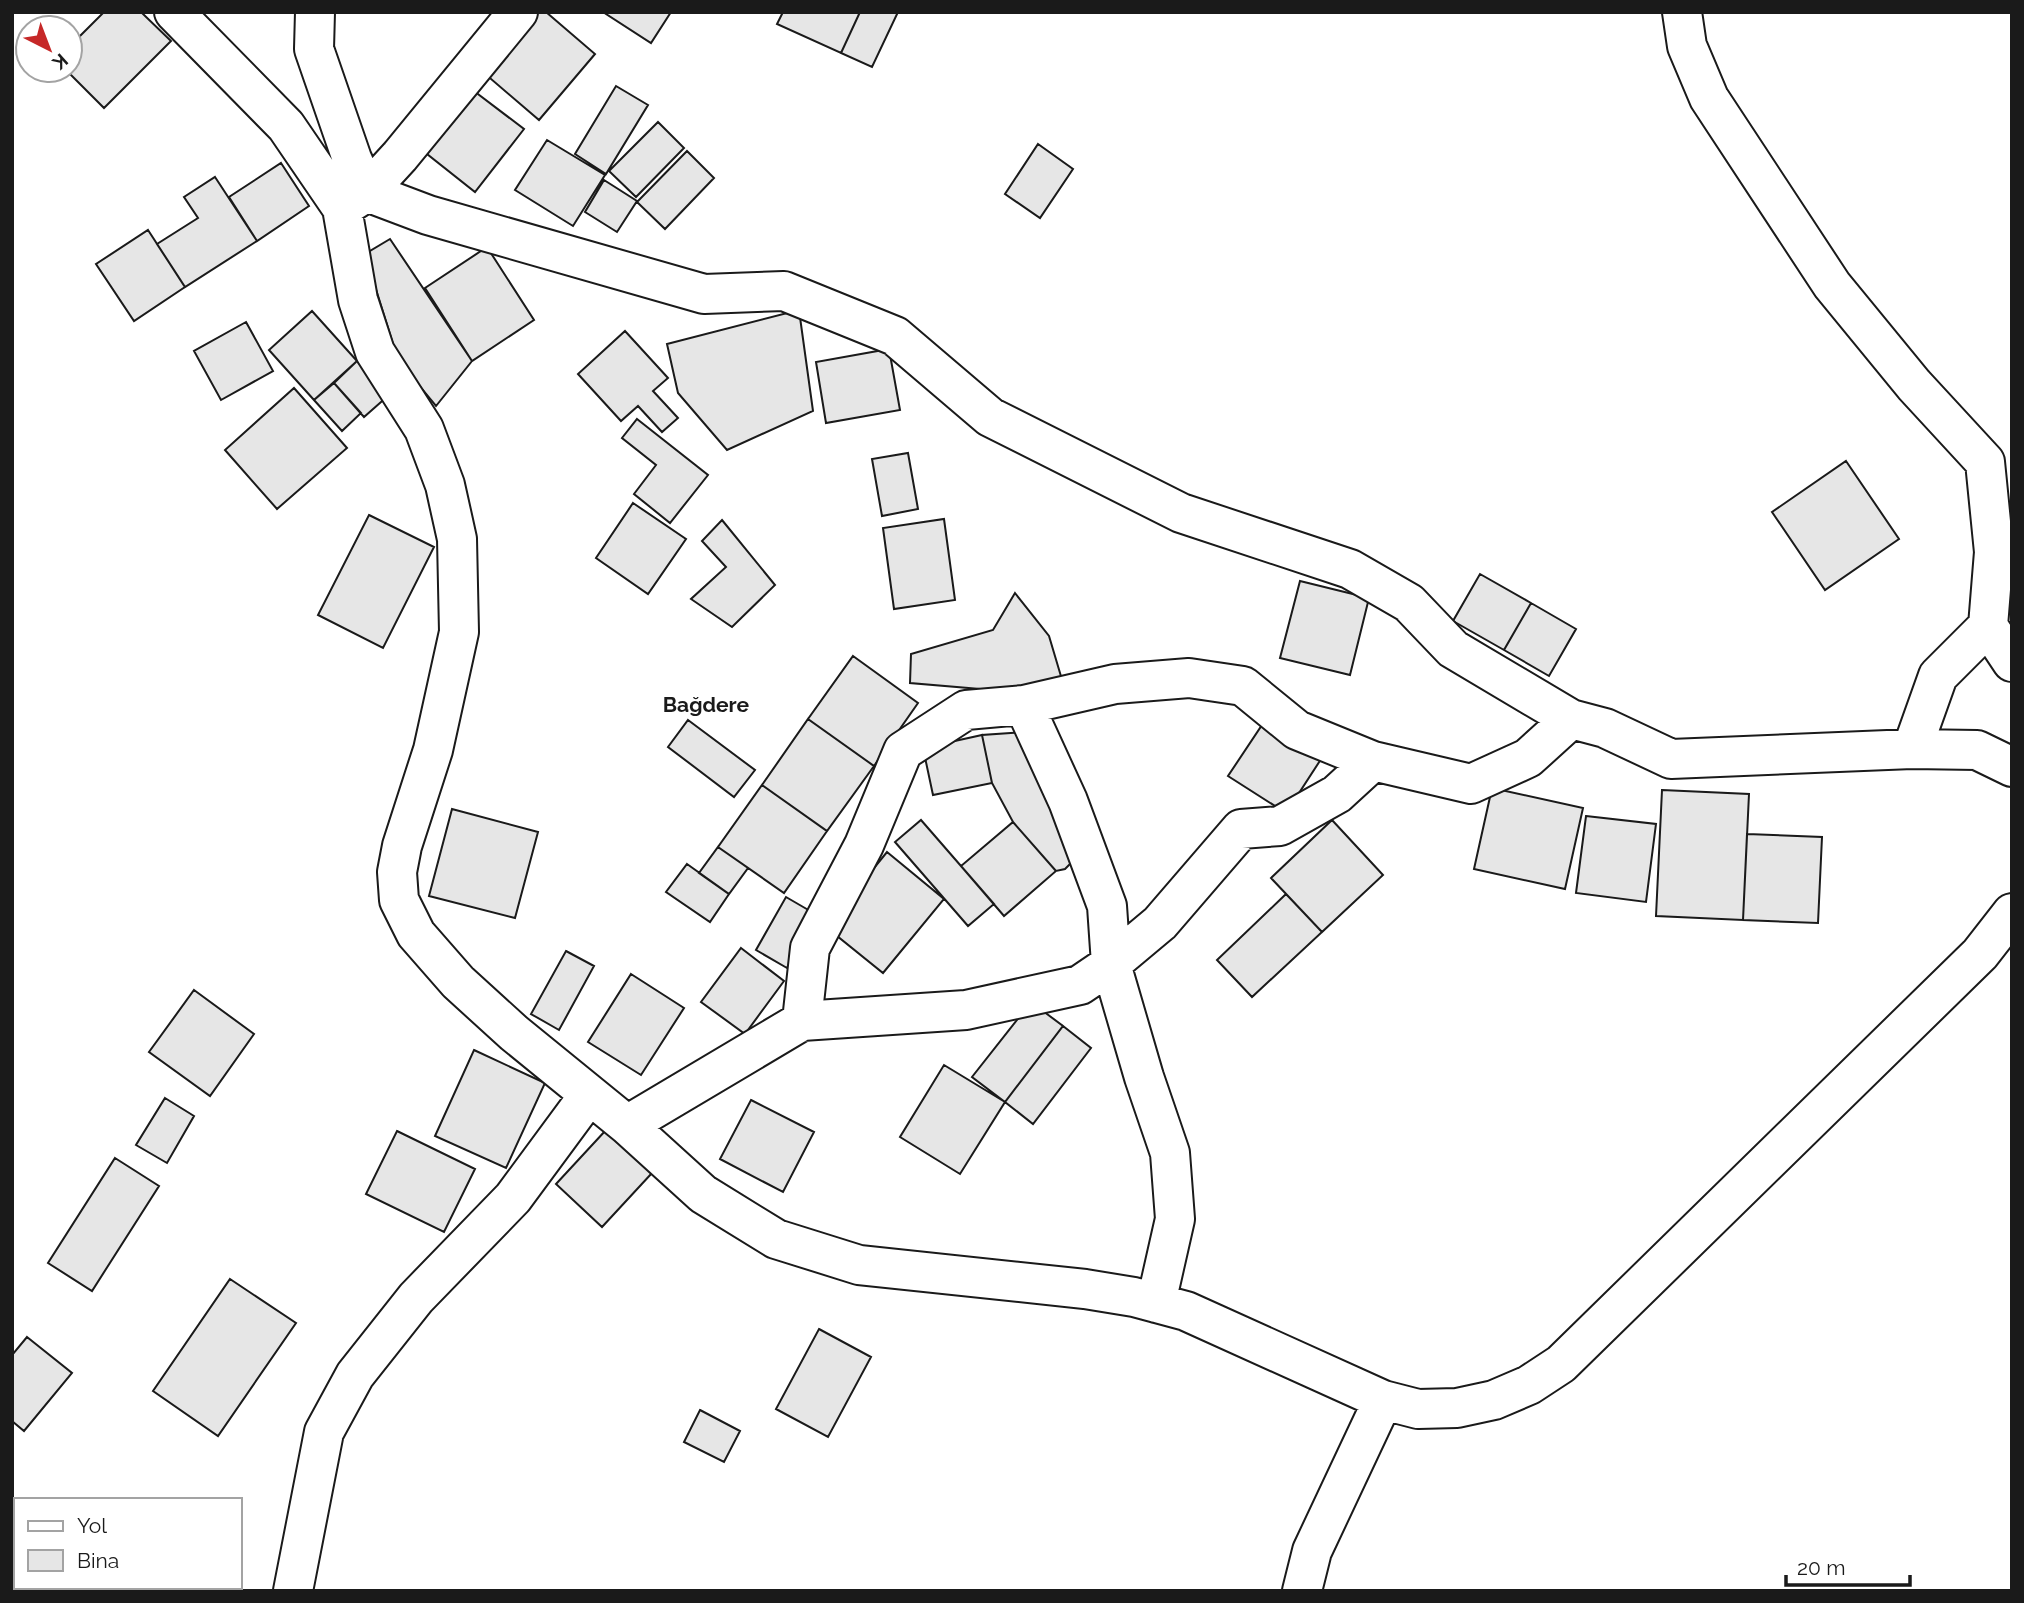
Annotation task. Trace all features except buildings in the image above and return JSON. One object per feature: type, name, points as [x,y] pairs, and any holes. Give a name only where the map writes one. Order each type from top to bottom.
[{"type":"street","points":[[174,12],[355,200],[428,215],[704,294],[784,290],[895,336],[989,417],[1181,513],[1350,569],[1409,603],[1453,649],[1572,719],[1605,728],[1671,759],[1912,749],[1977,750],[2012,767]]},
{"type":"street","points":[[315,12],[314,49],[352,159],[358,300],[375,352],[424,429],[445,485],[457,539],[459,632],[433,751],[402,846],[397,872],[399,900],[416,934],[458,982],[514,1033],[627,1125],[703,1194],[776,1239],[859,1265],[1085,1289],[1134,1297],[1186,1311],[1382,1400],[1418,1409],[1457,1408],[1494,1400],[1529,1385],[1561,1364],[1980,954],[2012,913]]},
{"type":"street","points":[[355,200],[400,156],[517,12]]},
{"type":"street","points":[[1682,12],[1687,46],[1709,98],[1756,173],[1832,285],[1914,386],[1984,462],[1994,552],[1988,626],[2012,662]]},
{"type":"street","points":[[1912,749],[1938,676],[1988,626]]},
{"type":"street","points":[[802,1020],[810,948],[864,845],[903,751],[966,710],[1024,705],[1115,684],[1189,678],[1243,686],[1297,730],[1373,761],[1471,784],[1528,758],[1572,719]]},
{"type":"street","points":[[1024,705],[1068,801],[1107,906],[1111,964],[1144,1077],[1170,1153],[1175,1219],[1156,1303]]},
{"type":"street","points":[[627,1125],[802,1020],[966,1010],[1080,985],[1111,964],[1160,923],[1241,829],[1280,826],[1337,794],[1373,761]]},
{"type":"street","points":[[293,1591],[324,1432],[355,1375],[416,1298],[513,1198],[589,1095]]},
{"type":"street","points":[[1302,1591],[1312,1551],[1382,1400]]},
{"type":"district","name":"Bağdere","points":[[706,704]]}]
